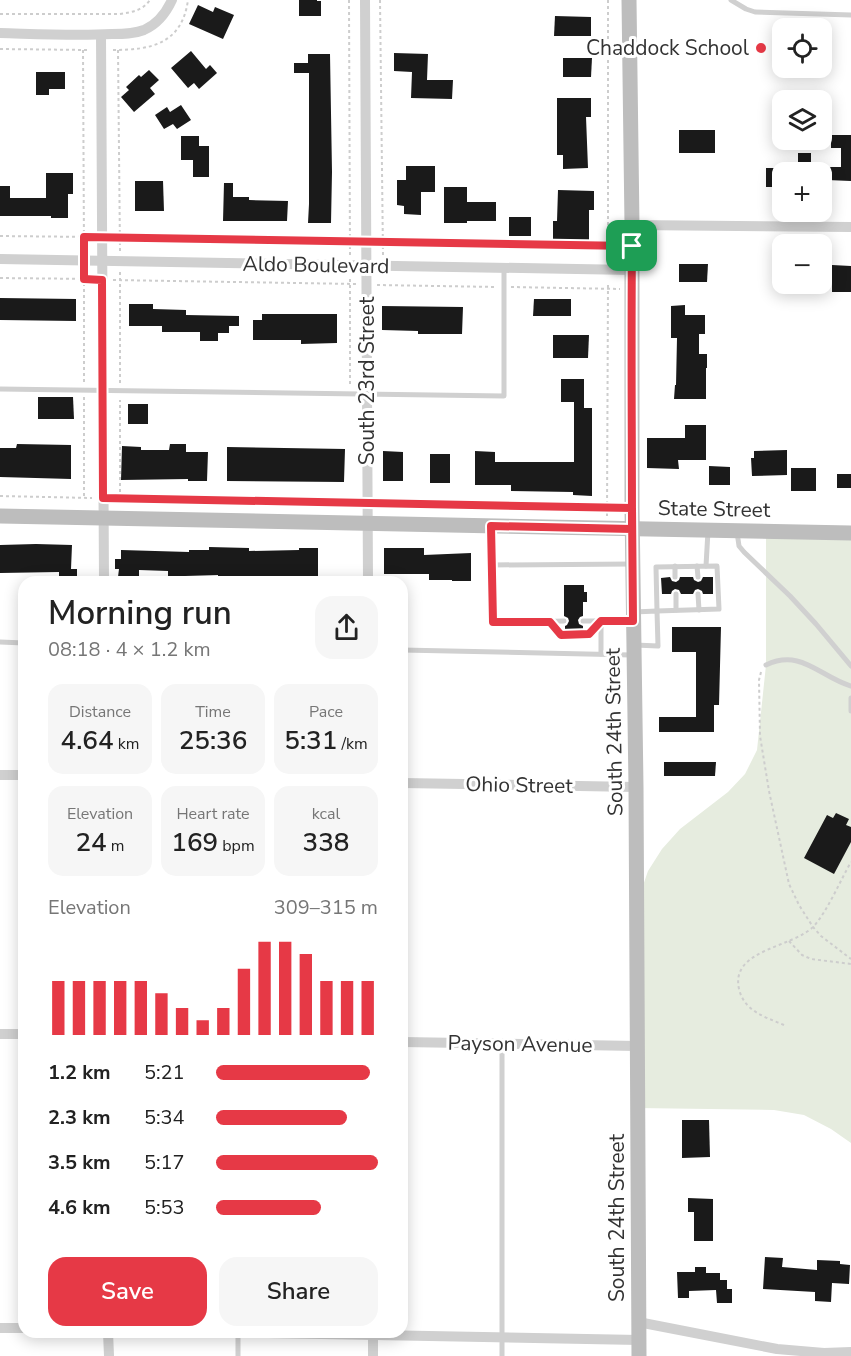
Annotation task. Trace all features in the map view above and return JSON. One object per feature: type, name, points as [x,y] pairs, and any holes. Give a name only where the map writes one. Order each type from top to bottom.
[{"type":"street","points":[[0,33],[100,35],[136,33],[154,25],[162,18],[172,0]]},
{"type":"street","name":"South 23rd Street","points":[[365,0],[368,576]]},
{"type":"street","name":"South 24th Street","points":[[629,0],[639,1356]]},
{"type":"street","points":[[100,35],[104,576]]},
{"type":"street","points":[[632,225],[851,227]]},
{"type":"street","name":"Aldo Boulevard","points":[[0,259],[632,270]]},
{"type":"street","name":"State Street","points":[[0,516],[851,533]]},
{"type":"street","points":[[0,775],[18,775]]},
{"type":"street","name":"Ohio Street","points":[[408,783],[636,787]]},
{"type":"street","points":[[0,1034],[18,1035]]},
{"type":"street","name":"Payson Avenue","points":[[408,1042],[637,1046]]},
{"type":"street","points":[[638,1322],[777,1350],[851,1352]]},
{"type":"street","points":[[0,1328],[18,1328]]},
{"type":"street","points":[[408,1334],[639,1340]]},
{"type":"street","points":[[108,1338],[109,1356]]},
{"type":"street","points":[[373,1338],[373,1356]]},
{"type":"lane","points":[[731,0],[755,12],[851,15]]},
{"type":"lane","points":[[0,389],[504,396],[504,268]]},
{"type":"lane","points":[[491,526],[493,622],[564,621]]},
{"type":"lane","points":[[706,566],[708,530]]},
{"type":"lane","points":[[737,531],[739,546],[744,552],[810,616],[851,666]]},
{"type":"lane","points":[[492,565],[633,564]]},
{"type":"lane","points":[[675,566],[675,577]]},
{"type":"lane","points":[[697,566],[698,577]]},
{"type":"lane","points":[[408,650],[601,654],[658,646],[657,611],[657,567],[717,566],[719,609],[657,611],[601,621],[583,621]]},
{"type":"lane","points":[[675,594],[675,610]]},
{"type":"lane","points":[[698,594],[699,610]]},
{"type":"lane","points":[[550,622],[561,635],[571,635],[589,634],[601,621]]},
{"type":"lane","points":[[601,621],[601,654]]},
{"type":"lane","points":[[0,642],[18,643]]},
{"type":"lane","points":[[766,665],[777,660],[801,661],[851,686]]},
{"type":"lane","points":[[851,698],[851,711]]},
{"type":"lane","points":[[502,1043],[502,1356]]},
{"type":"lane","points":[[238,1338],[238,1356]]},
{"type":"path","points":[[0,14],[120,14],[141,9],[150,0]]},
{"type":"path","points":[[349,0],[350,393]]},
{"type":"path","points":[[380,0],[383,266]]},
{"type":"path","points":[[607,507],[608,0]]},
{"type":"path","points":[[83,50],[84,279]]},
{"type":"path","points":[[118,50],[120,280]]},
{"type":"path","points":[[0,236],[632,246]]},
{"type":"path","points":[[0,278],[632,290]]},
{"type":"path","points":[[0,496],[632,508]]},
{"type":"path","points":[[766,665],[759,680],[760,736],[769,792],[789,884],[813,927],[851,959]]},
{"type":"path","points":[[784,1025],[750,1008],[741,998],[738,985],[739,973],[743,965],[752,958],[799,937],[813,927],[851,862]]},
{"type":"path","points":[[789,941],[802,955],[811,959],[851,964]]},
{"type":"shaded area","points":[[766,531],[851,533],[851,1143],[804,1115],[774,1110],[637,1108],[636,906],[648,871],[662,849],[680,829],[728,792],[745,774],[757,750],[766,665]]},
{"type":"building","points":[[299,0],[321,1],[321,16],[299,16]]},
{"type":"building","points":[[198,5],[213,12],[215,7],[234,15],[223,39],[189,24]]},
{"type":"building","points":[[555,16],[591,17],[591,36],[554,36]]},
{"type":"building","points":[[191,51],[206,69],[210,65],[217,73],[199,89],[194,83],[188,88],[171,68]]},
{"type":"building","points":[[394,53],[428,54],[427,80],[453,80],[452,99],[411,98],[412,72],[394,71]]},
{"type":"building","points":[[308,54],[330,54],[331,223],[308,223],[309,73],[294,73],[294,63],[308,63]]},
{"type":"building","points":[[563,58],[592,58],[591,77],[563,77]]},
{"type":"building","points":[[149,70],[159,80],[150,88],[155,94],[134,112],[121,97],[129,90],[126,87],[139,75],[141,77]]},
{"type":"building","points":[[36,72],[65,72],[65,89],[49,89],[49,95],[36,95]]},
{"type":"building","points":[[557,98],[591,98],[591,117],[586,117],[588,168],[563,169],[563,155],[557,155]]},
{"type":"building","points":[[181,105],[191,120],[177,129],[173,124],[164,129],[155,115],[167,107],[170,112]]},
{"type":"building","points":[[679,130],[715,130],[715,153],[679,153]]},
{"type":"building","points":[[832,135],[851,135],[851,181],[832,180],[832,167],[841,167],[841,148],[832,148]]},
{"type":"building","points":[[181,136],[199,136],[199,146],[209,146],[209,177],[193,177],[193,160],[181,160]]},
{"type":"building","points":[[798,153],[811,153],[811,162],[798,162]]},
{"type":"building","points":[[406,166],[435,166],[435,192],[421,192],[421,215],[404,214],[404,206],[397,205],[397,180],[406,180]]},
{"type":"building","points":[[766,168],[772,168],[772,187],[766,187]]},
{"type":"building","points":[[46,173],[73,173],[73,194],[68,194],[68,218],[0,216],[0,186],[10,186],[10,198],[46,198]]},
{"type":"building","points":[[135,181],[163,181],[164,211],[135,211]]},
{"type":"building","points":[[224,183],[233,183],[233,197],[249,197],[249,200],[288,201],[287,221],[223,221]]},
{"type":"building","points":[[444,187],[467,187],[467,202],[496,202],[496,221],[444,223]]},
{"type":"building","points":[[558,190],[594,191],[594,210],[589,210],[589,240],[553,240],[553,221],[557,221]]},
{"type":"building","points":[[509,217],[531,217],[531,236],[509,236]]},
{"type":"building","points":[[679,264],[708,264],[707,282],[679,282]]},
{"type":"building","points":[[832,265],[851,266],[851,292],[832,292]]},
{"type":"building","points":[[0,298],[76,299],[76,321],[0,320]]},
{"type":"building","points":[[534,299],[571,299],[571,316],[533,316]]},
{"type":"building","points":[[129,304],[153,304],[153,309],[186,310],[186,315],[239,316],[239,326],[229,326],[229,333],[218,333],[218,341],[200,341],[200,332],[162,332],[162,326],[129,326]]},
{"type":"building","points":[[685,305],[685,315],[705,315],[705,334],[699,334],[699,354],[707,354],[706,399],[674,399],[677,338],[671,338],[671,306]]},
{"type":"building","points":[[382,306],[463,307],[462,334],[418,334],[418,331],[382,330]]},
{"type":"building","points":[[262,314],[337,314],[337,343],[301,344],[301,340],[253,340],[253,320],[262,320]]},
{"type":"building","points":[[553,335],[589,335],[588,358],[553,358]]},
{"type":"building","points":[[561,379],[584,379],[584,408],[592,408],[592,496],[573,495],[573,492],[511,491],[511,485],[475,485],[475,451],[495,452],[495,462],[574,462],[574,402],[561,402]]},
{"type":"building","points":[[38,397],[73,397],[74,419],[38,419]]},
{"type":"building","points":[[128,404],[148,404],[148,424],[128,424]]},
{"type":"building","points":[[685,425],[706,425],[706,460],[678,460],[679,469],[647,468],[647,438],[685,438]]},
{"type":"building","points":[[17,444],[71,445],[71,479],[0,477],[0,448],[16,448]]},
{"type":"building","points":[[170,444],[186,444],[186,452],[208,452],[207,481],[121,480],[122,446],[141,447],[141,450],[169,450]]},
{"type":"building","points":[[227,447],[345,449],[344,482],[227,481]]},
{"type":"building","points":[[787,450],[787,475],[752,476],[751,458],[754,458],[754,451]]},
{"type":"building","points":[[383,451],[403,452],[403,481],[383,481]]},
{"type":"building","points":[[430,454],[450,454],[450,483],[430,483]]},
{"type":"building","points":[[709,466],[730,467],[730,485],[709,485]]},
{"type":"building","points":[[791,468],[816,468],[816,491],[791,491]]},
{"type":"building","points":[[837,474],[851,474],[851,488],[837,488]]},
{"type":"building","points":[[0,545],[72,545],[71,569],[77,569],[77,576],[59,576],[59,572],[0,573]]},
{"type":"building","points":[[209,547],[249,548],[249,551],[318,548],[318,576],[168,576],[168,571],[139,570],[139,576],[118,576],[119,569],[115,569],[115,559],[121,559],[121,550],[189,552],[189,550],[209,550]]},
{"type":"building","points":[[384,548],[424,548],[424,555],[471,553],[471,581],[429,580],[429,574],[384,574]]},
{"type":"building","points":[[670,577],[676,582],[680,577],[693,577],[698,582],[703,577],[713,577],[713,594],[703,594],[698,589],[693,594],[681,594],[675,589],[671,594],[662,594],[661,578]]},
{"type":"building","points":[[564,585],[584,585],[587,602],[583,602],[583,616],[578,620],[583,629],[565,630],[569,621],[564,616]]},
{"type":"building","points":[[672,627],[721,627],[719,705],[714,705],[714,732],[659,732],[659,717],[696,717],[696,652],[672,652]]},
{"type":"building","points":[[664,762],[716,762],[715,776],[664,776]]},
{"type":"building","points":[[836,813],[849,819],[846,825],[851,827],[851,842],[834,874],[804,858],[827,815],[833,818]]},
{"type":"building","points":[[682,1120],[709,1120],[710,1157],[682,1158]]},
{"type":"building","points":[[688,1198],[713,1199],[713,1241],[694,1241],[694,1212],[688,1212]]},
{"type":"building","points":[[765,1257],[783,1258],[782,1267],[817,1270],[817,1260],[840,1261],[840,1264],[850,1265],[849,1284],[832,1283],[831,1302],[815,1301],[815,1292],[763,1289]]},
{"type":"building","points":[[695,1267],[706,1267],[706,1273],[720,1273],[720,1280],[727,1280],[727,1289],[732,1289],[732,1303],[717,1303],[716,1290],[689,1291],[689,1298],[678,1298],[677,1272],[695,1272]]},
{"type":"place","name":"Chaddock School","points":[[761,48]]},
{"type":"route","points":[[632,246],[84,237],[84,279],[102,280],[103,498],[632,508],[633,621],[601,621],[589,634],[561,635],[550,622],[493,622],[491,526],[632,529],[632,508],[632,246]]}]
